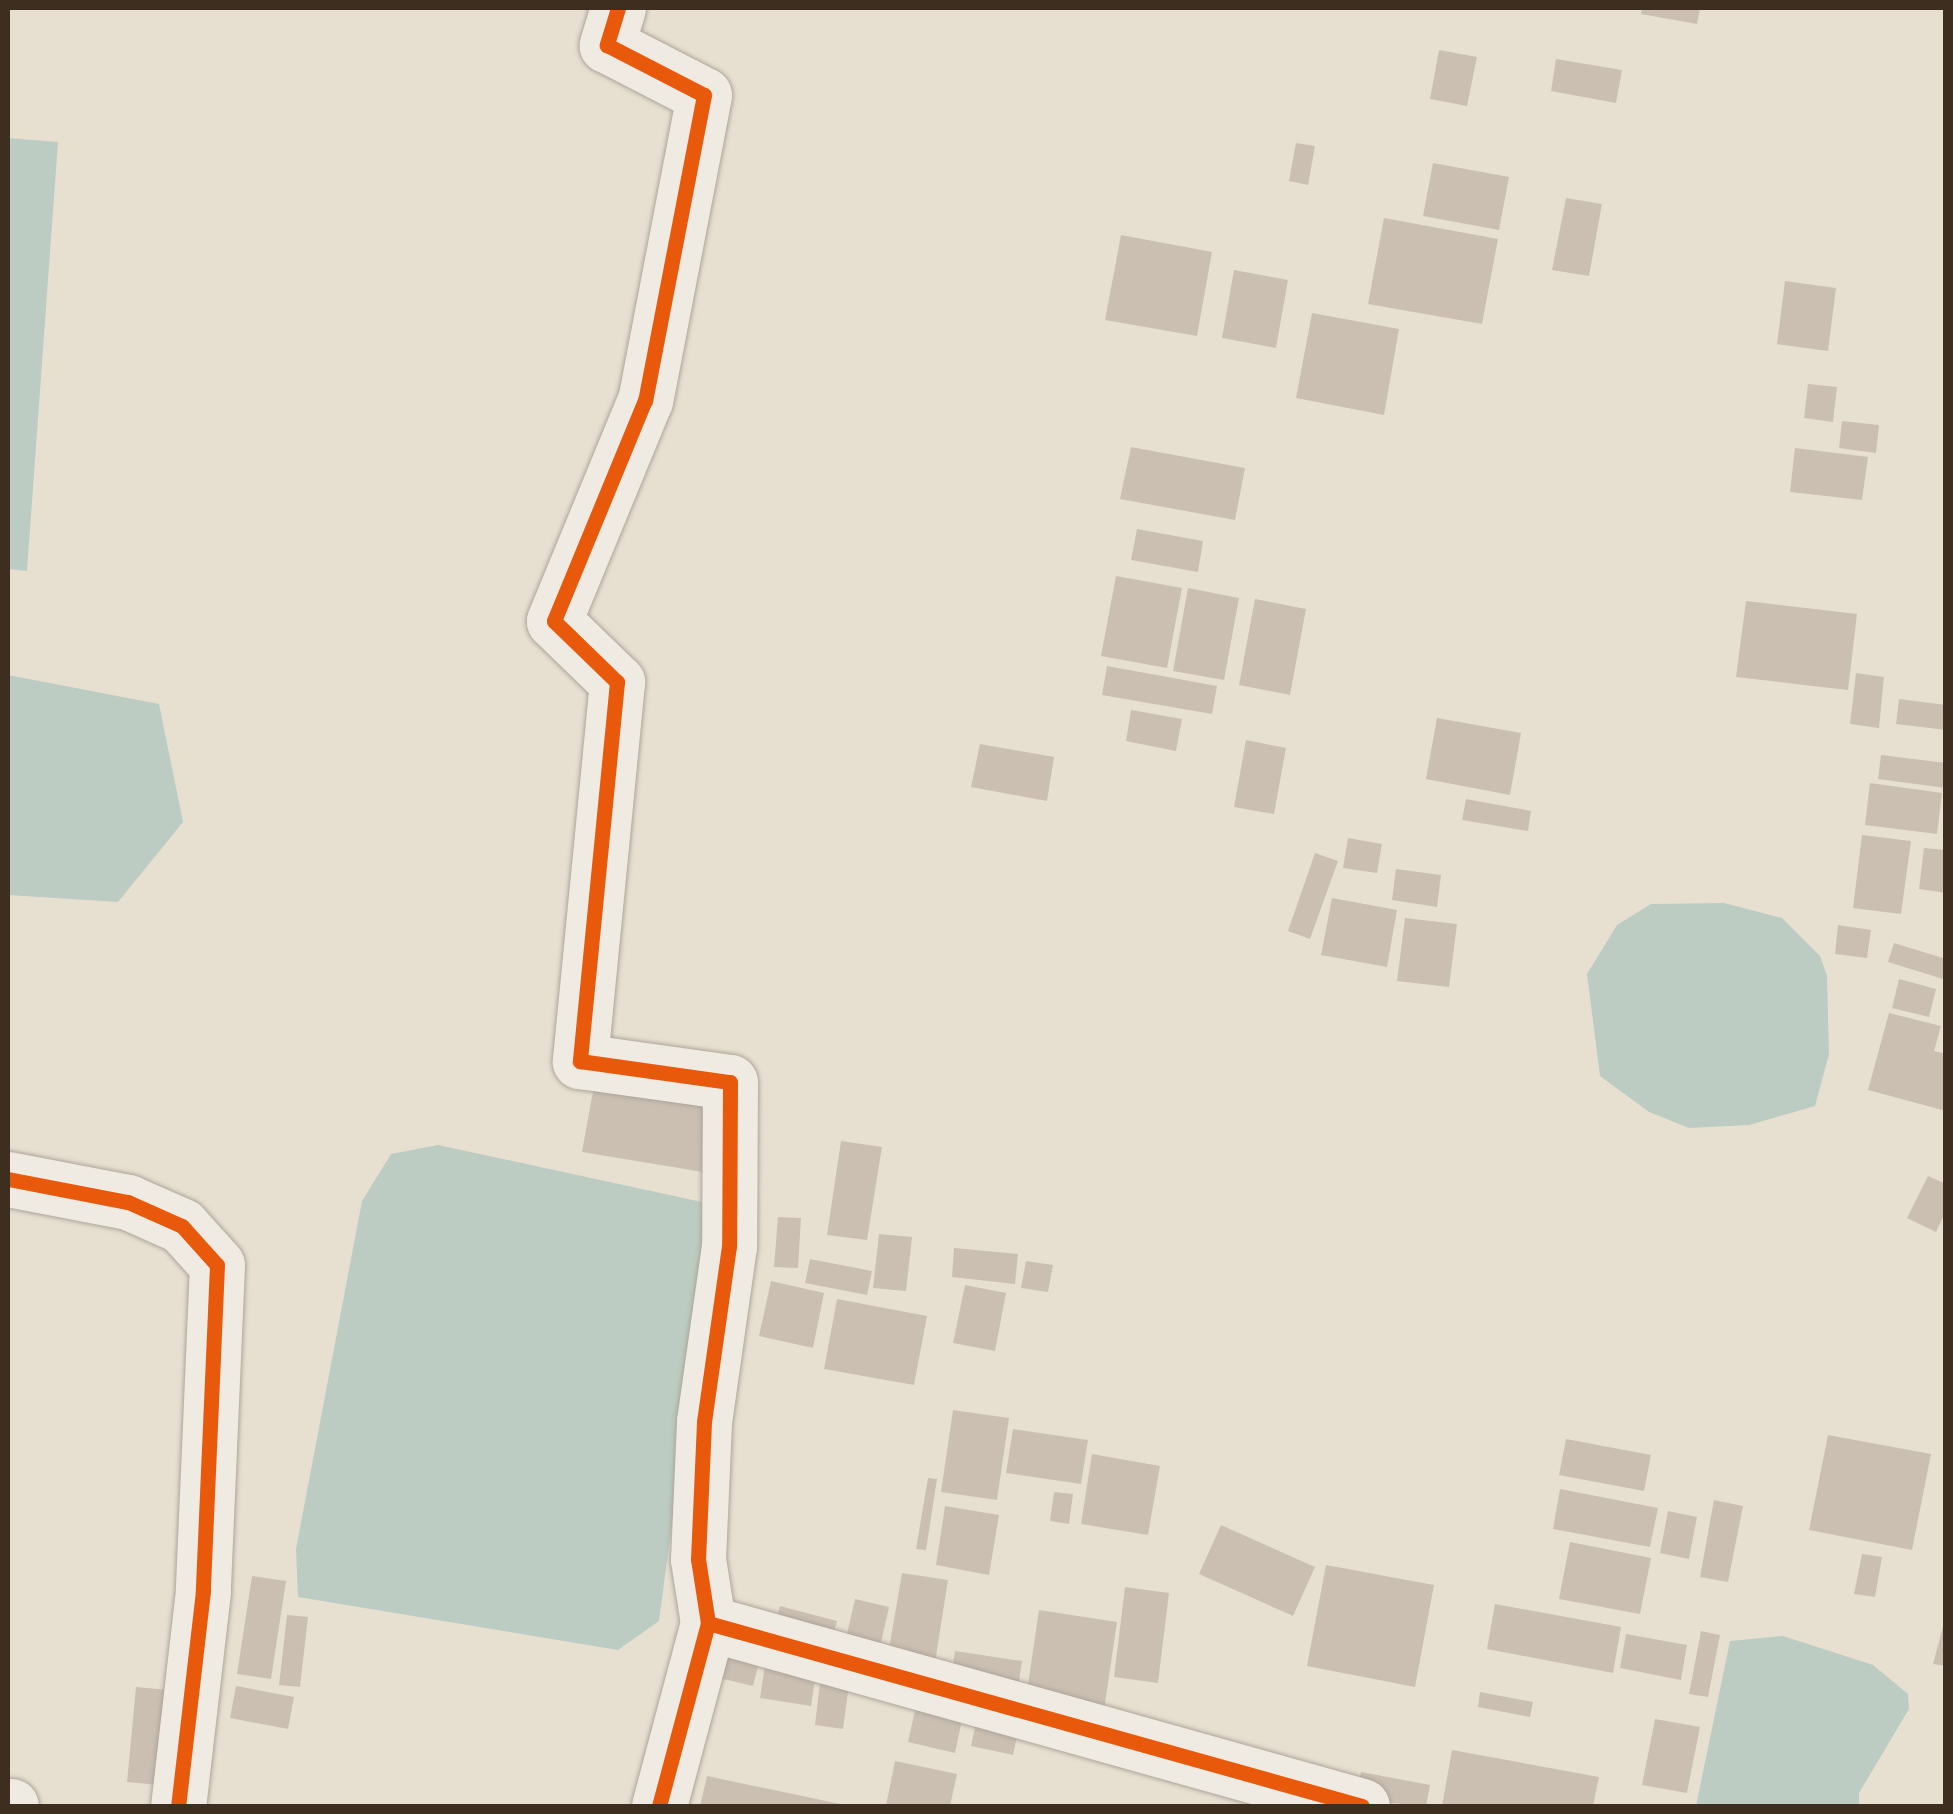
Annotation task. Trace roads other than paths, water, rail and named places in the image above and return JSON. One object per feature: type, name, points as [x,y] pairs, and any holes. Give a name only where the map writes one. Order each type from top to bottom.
[{"type":"street","points":[[618,8],[606,45],[704,95],[644,400],[554,622],[617,682],[580,1061],[730,1082],[729,1246],[704,1422],[698,1559],[708,1623],[659,1806]]},
{"type":"street","points":[[8,1179],[128,1202],[182,1226],[217,1265],[203,1591],[178,1806]]},
{"type":"street","points":[[708,1623],[1362,1806]]}]
